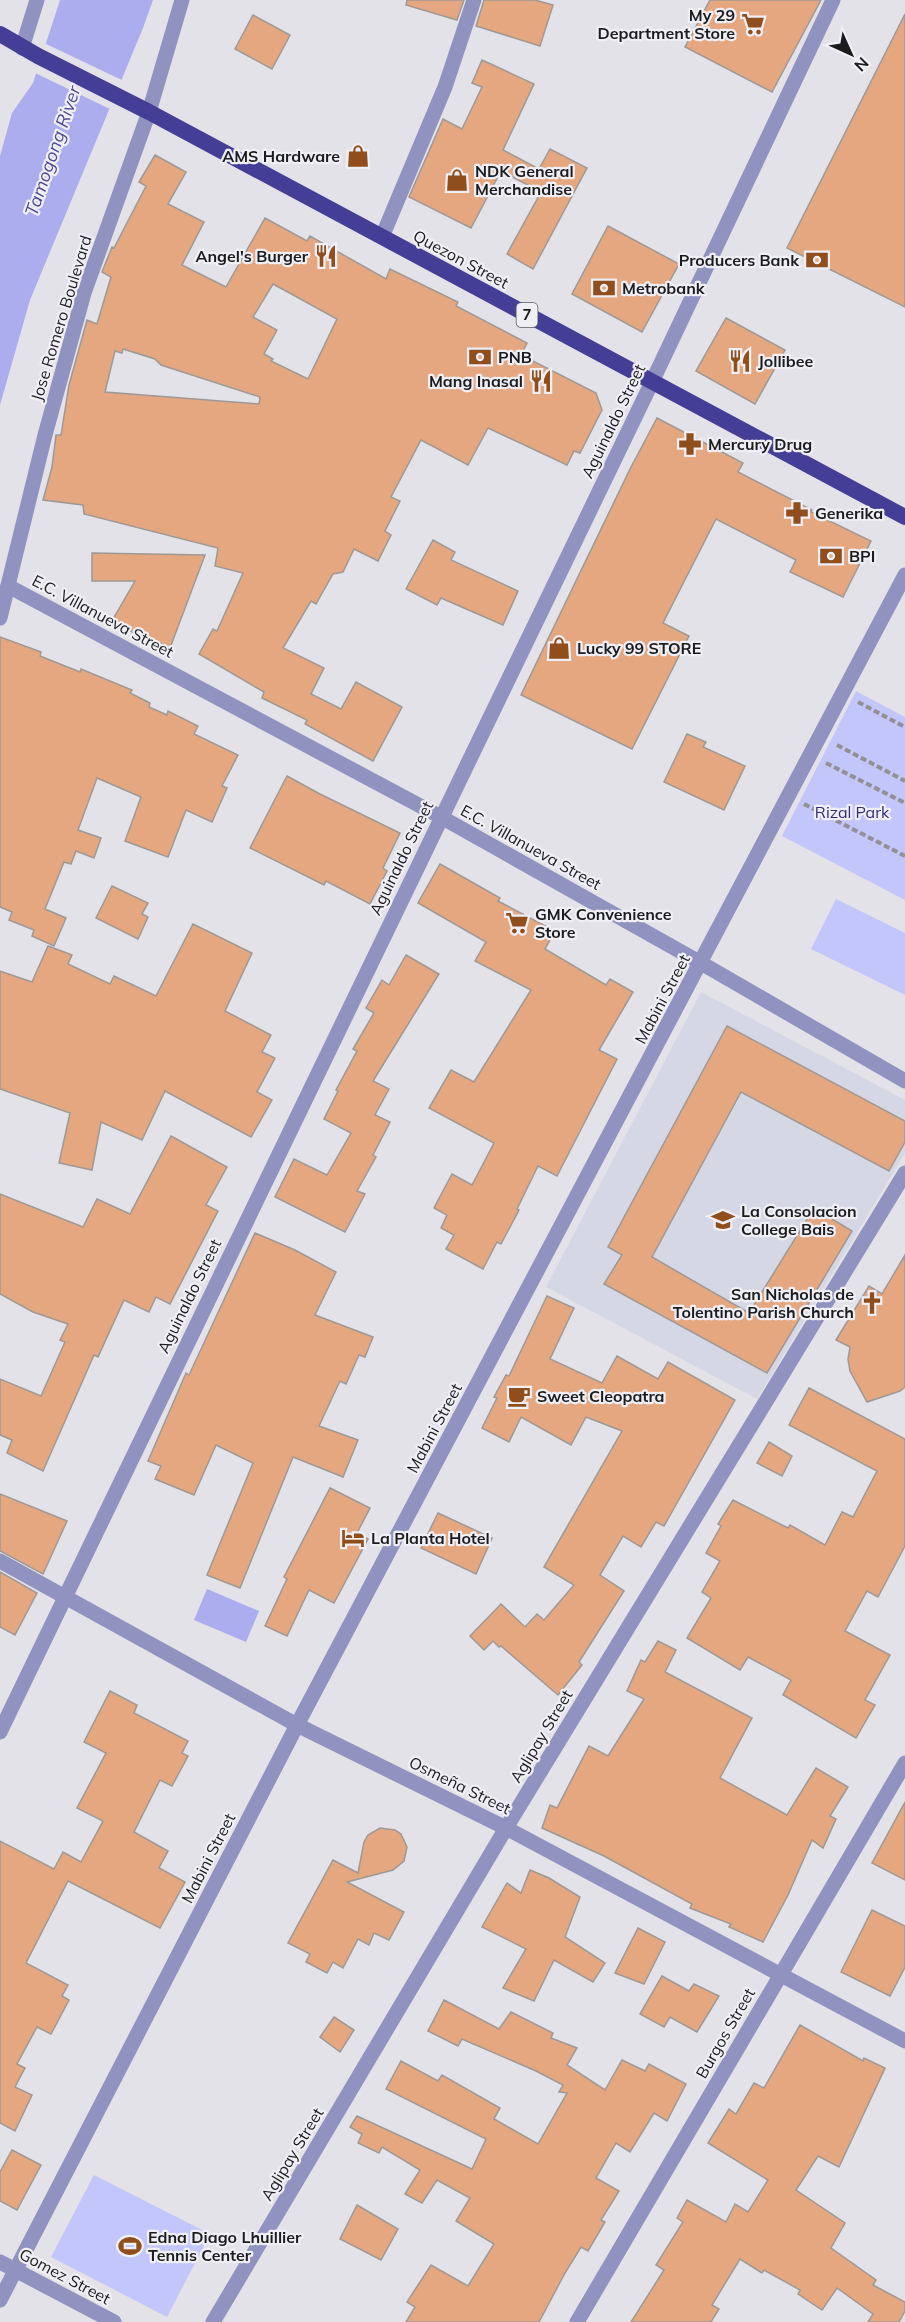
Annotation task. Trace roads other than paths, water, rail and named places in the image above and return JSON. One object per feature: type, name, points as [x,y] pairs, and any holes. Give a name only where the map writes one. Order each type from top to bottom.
[{"type":"highway","name":"Quezon Street","points":[[0,34],[22,48],[143,109],[905,517]]},
{"type":"street","points":[[22,48],[37,0]]},
{"type":"street","name":"Jose Romero Boulevard","points":[[0,618],[45,435],[84,293],[143,109],[182,0]]},
{"type":"street","points":[[382,237],[445,87],[474,0]]},
{"type":"street","name":"Aguinaldo Street","points":[[0,1731],[652,382],[833,0]]},
{"type":"street","name":"Mabini Street","points":[[0,2300],[297,1725],[702,963],[905,575]]},
{"type":"street","name":"E.C. Villanueva Street","points":[[8,586],[441,817],[702,963],[905,1081]]},
{"type":"street","name":"Aglipay Street","points":[[213,2322],[506,1828],[905,1173]]},
{"type":"street","name":"Osmeña Street","points":[[0,1561],[297,1725],[506,1828],[905,2041]]},
{"type":"street","name":"Burgos Street","points":[[578,2322],[905,1763]]},
{"type":"street","name":"Gomez Street","points":[[0,2262],[114,2322]]},
{"type":"water","name":"Tamogong River","points":[[60,0],[153,0],[30,300],[0,405],[0,156],[12,113],[33,83]]},
{"type":"water","points":[[207,1589],[259,1611],[246,1642],[194,1620]]},
{"type":"place","name":"My 29 Department Store","points":[[753,24]]},
{"type":"place","name":"AMS Hardware","points":[[358,156]]},
{"type":"place","name":"NDK General Merchandise","points":[[457,180]]},
{"type":"place","name":"Angel's Burger","points":[[326,256]]},
{"type":"place","name":"Producers Bank","points":[[817,260]]},
{"type":"place","name":"Metrobank","points":[[604,288]]},
{"type":"place","name":"PNB","points":[[480,357]]},
{"type":"place","name":"Jollibee","points":[[740,361]]},
{"type":"place","name":"Mang Inasal","points":[[541,381]]},
{"type":"place","name":"Mercury Drug","points":[[690,444]]},
{"type":"place","name":"Generika","points":[[797,513]]},
{"type":"place","name":"BPI","points":[[831,556]]},
{"type":"place","name":"Lucky 99 STORE","points":[[559,648]]},
{"type":"place","name":"GMK Convenience Store","points":[[517,923]]},
{"type":"place","name":"La Consolacion College Bais","points":[[723,1220]]},
{"type":"place","name":"San Nicholas de Tolentino Parish Church","points":[[872,1303]]},
{"type":"place","name":"Sweet Cleopatra","points":[[519,1396]]},
{"type":"place","name":"La Planta Hotel","points":[[353,1538]]},
{"type":"place","name":"Edna Diago Lhuillier Tennis Center","points":[[130,2246]]},
{"type":"park label","name":"Rizal Park","points":[[852,812]]}]
